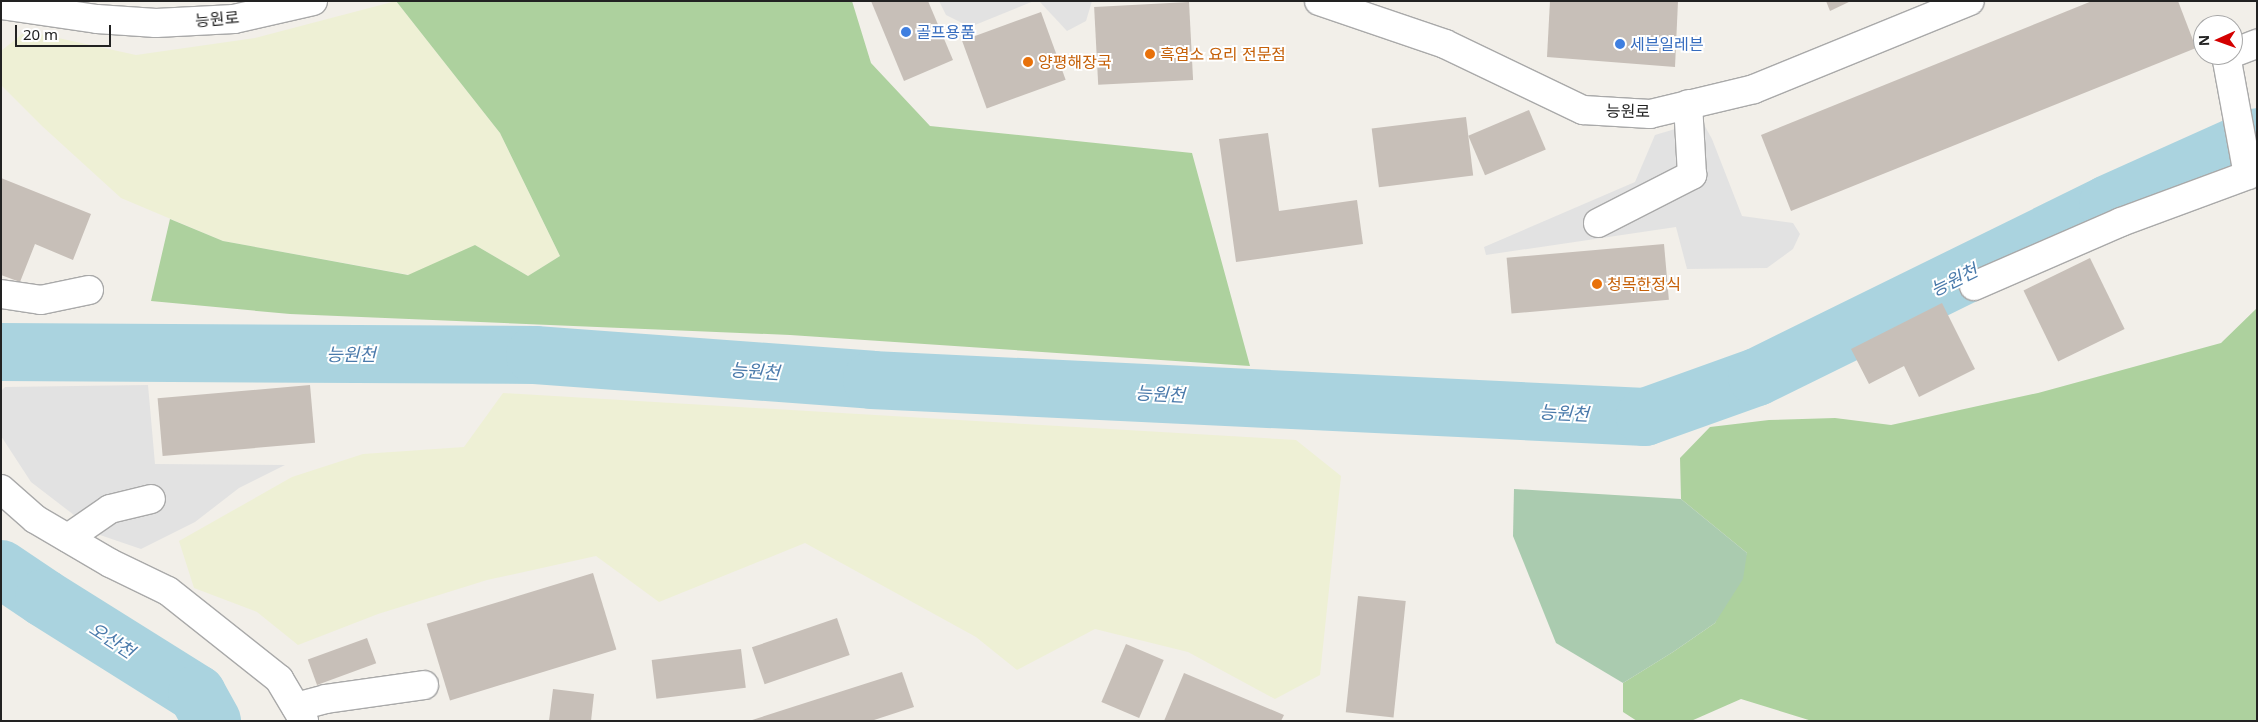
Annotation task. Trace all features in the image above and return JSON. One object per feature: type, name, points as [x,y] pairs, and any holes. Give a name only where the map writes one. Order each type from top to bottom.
[{"type":"street","name":"능원로","points":[[1,5],[97,20],[156,23],[234,19],[313,1]]},
{"type":"street","name":"능원로","points":[[1319,1],[1445,44],[1583,110],[1650,114],[1754,90],[1970,1]]},
{"type":"street","points":[[2243,49],[2257,44]]},
{"type":"street","points":[[1974,286],[2121,222],[2248,175],[2227,65]]},
{"type":"street","points":[[1598,223],[1692,175],[1688,104]]},
{"type":"street","points":[[1,294],[41,300],[89,290]]},
{"type":"street","points":[[1,489],[35,519],[110,563],[168,590],[279,678],[300,714],[326,699],[424,686]]},
{"type":"street","points":[[68,538],[110,509],[151,499]]},
{"type":"green space","points":[[396,1],[500,133],[560,256],[528,276],[475,245],[421,277],[223,241],[121,198],[42,126],[1,85],[1,51],[26,31],[136,55],[255,38]]},
{"type":"green space","points":[[396,1],[852,1],[871,63],[930,126],[1192,153],[1250,366],[790,335],[290,314],[151,301],[170,219],[223,241],[408,275],[475,245],[528,276],[560,256],[500,133]]},
{"type":"green space","points":[[2257,308],[2257,721],[1812,721],[1741,699],[1691,721],[1637,721],[1623,712],[1623,683],[1715,623],[1747,553],[1681,499],[1680,458],[1710,427],[1769,420],[1835,418],[1891,425],[2038,393],[2221,343]]},
{"type":"green space","points":[[503,393],[1296,440],[1341,476],[1320,675],[1275,699],[1188,652],[1095,629],[1017,670],[976,637],[805,543],[659,602],[596,556],[487,580],[378,614],[298,645],[257,612],[194,588],[179,541],[292,477],[363,454],[464,447]]},
{"type":"green space","points":[[1514,489],[1681,499],[1747,553],[1743,579],[1715,623],[1623,683],[1556,643],[1513,536]]},
{"type":"shaded area","points":[[939,1],[1034,1],[970,27],[946,15]]},
{"type":"shaded area","points":[[1039,1],[1092,1],[1086,21],[1067,31]]},
{"type":"shaded area","points":[[1702,121],[1712,139],[1742,216],[1793,223],[1800,234],[1793,249],[1767,268],[1687,269],[1676,227],[1486,255],[1484,247],[1635,182],[1655,135]]},
{"type":"shaded area","points":[[148,385],[155,464],[285,465],[239,488],[195,522],[141,549],[100,535],[31,482],[1,436],[1,391],[5,387]]},
{"type":"building","points":[[871,1],[928,1],[953,60],[904,81]]},
{"type":"building","points":[[1550,1],[1678,1],[1675,67],[1547,57]]},
{"type":"building","points":[[1826,1],[1851,1],[1830,11]]},
{"type":"building","points":[[2092,1],[2178,1],[2193,40],[2193,49],[1791,211],[1761,135]]},
{"type":"building","points":[[1189,2],[1193,80],[1098,85],[1094,7]]},
{"type":"building","points":[[1041,12],[1066,80],[987,108],[962,41]]},
{"type":"building","points":[[1529,110],[1546,150],[1485,175],[1468,136]]},
{"type":"building","points":[[1466,117],[1473,176],[1379,187],[1372,129]]},
{"type":"building","points":[[1268,133],[1279,211],[1357,200],[1363,244],[1236,262],[1219,139]]},
{"type":"building","points":[[1,178],[91,214],[73,260],[35,244],[20,282],[1,275]]},
{"type":"building","points":[[1664,244],[1669,300],[1511,314],[1507,258]]},
{"type":"building","points":[[2090,258],[2125,329],[2058,361],[2023,290]]},
{"type":"building","points":[[1942,303],[1975,369],[1919,397],[1904,366],[1869,384],[1851,349]]},
{"type":"building","points":[[310,385],[315,443],[163,456],[158,398]]},
{"type":"building","points":[[593,573],[616,650],[450,700],[427,624]]},
{"type":"building","points":[[1358,596],[1406,601],[1394,717],[1346,712]]},
{"type":"building","points":[[837,618],[850,655],[765,684],[752,647]]},
{"type":"building","points":[[367,638],[376,663],[317,685],[308,660]]},
{"type":"building","points":[[1126,644],[1164,660],[1139,718],[1101,702]]},
{"type":"building","points":[[741,649],[746,688],[656,699],[652,660]]},
{"type":"building","points":[[902,672],[914,707],[871,721],[749,721]]},
{"type":"building","points":[[1184,673],[1284,715],[1281,721],[1164,721]]},
{"type":"building","points":[[553,689],[594,694],[591,721],[549,721]]},
{"type":"waterway","name":"능원천","points":[[1,352],[535,355],[872,380],[1645,417],[1757,377],[2108,204],[2257,137]]},
{"type":"waterway","name":"오산천","points":[[1,569],[197,694],[212,721]]},
{"type":"place","name":"골프용품","points":[[906,32]]},
{"type":"place","name":"세븐일레븐","points":[[1620,44]]},
{"type":"place","name":"흑염소 요리 전문점","points":[[1150,54]]},
{"type":"place","name":"양평해장국","points":[[1028,62]]},
{"type":"place","name":"청목한정식","points":[[1597,284]]}]
